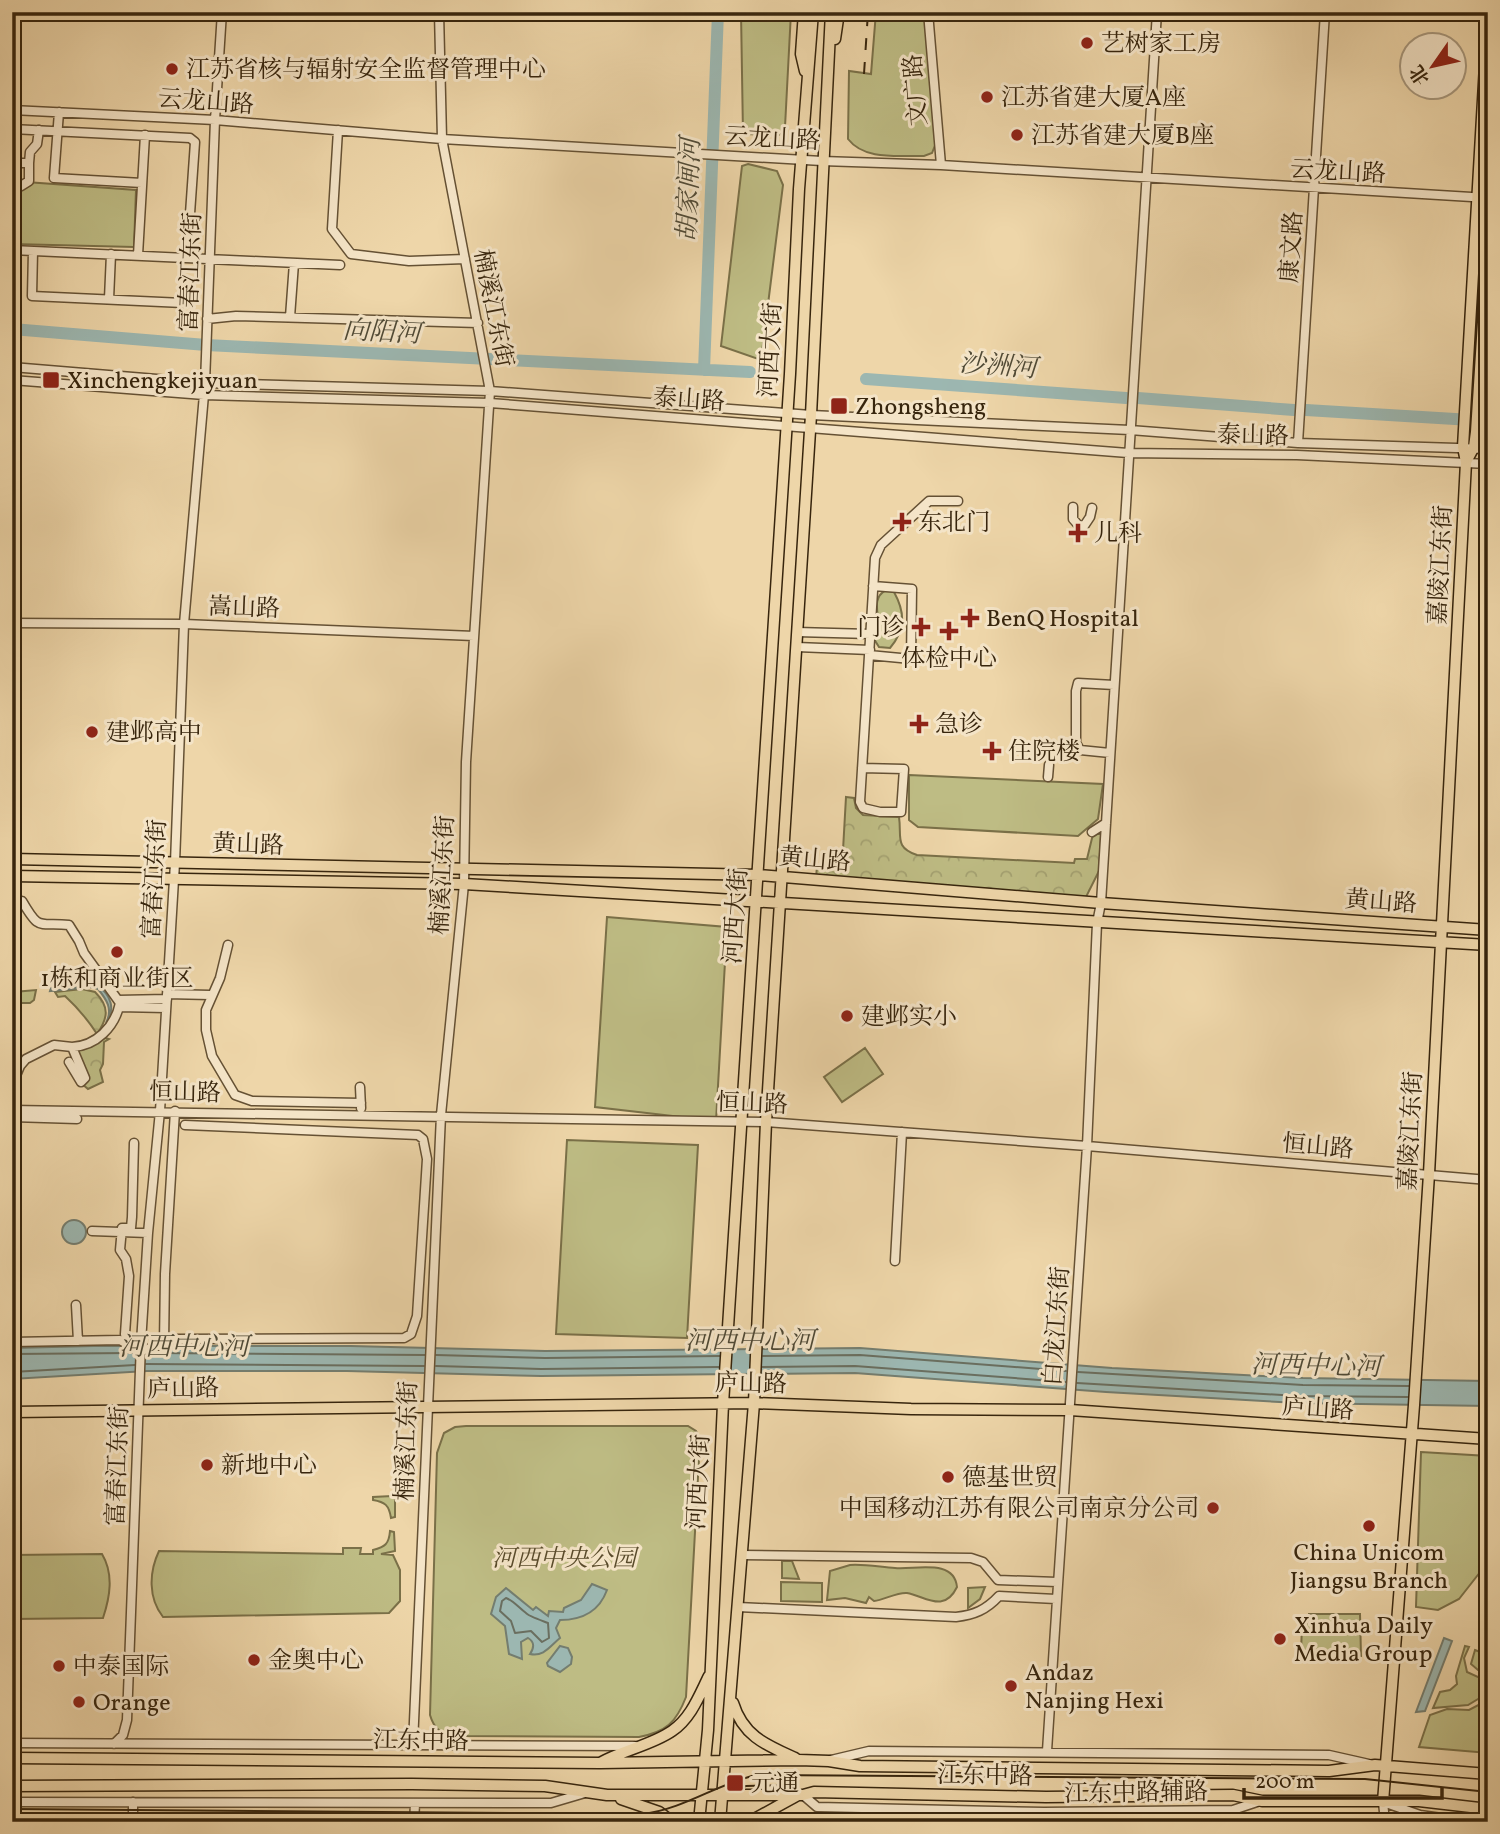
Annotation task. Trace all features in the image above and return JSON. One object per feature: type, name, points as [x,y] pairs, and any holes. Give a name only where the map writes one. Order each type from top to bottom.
[{"type":"main road","points":[[804,12],[801,54],[807,80]]},
{"type":"main road","name":"河西大街","points":[[699,1822],[705,1762],[727,1337],[759,875],[801,159],[813,12]]},
{"type":"main road","name":"河西大街","points":[[720,1822],[754,1403],[766,1122],[797,647],[831,12]]},
{"type":"main road","points":[[828,74],[839,12]]},
{"type":"main road","name":"嘉陵江东街","points":[[1469,447],[1464,430],[1483,198],[1488,15]]},
{"type":"main road","name":"嘉陵江东街","points":[[1383,1802],[1381,1766],[1414,1405],[1429,1174],[1466,462],[1476,432],[1488,244]]},
{"type":"main road","name":"黄山路","points":[[12,859],[759,875],[1101,903],[1488,930]]},
{"type":"main road","name":"黄山路","points":[[12,876],[464,884],[1488,945]]},
{"type":"main road","name":"庐山路","points":[[12,1412],[754,1403],[911,1409],[1070,1410],[1411,1436],[1488,1439]]},
{"type":"main road","points":[[600,1763],[618,1753],[658,1739],[680,1725],[694,1708],[710,1672]]},
{"type":"main road","points":[[731,1696],[737,1717],[744,1728],[773,1748],[799,1760]]},
{"type":"main road","name":"江东中路","points":[[12,1758],[600,1763],[829,1760],[860,1766],[1329,1771],[1381,1766],[1488,1774]]},
{"type":"main road","name":"江东中路","points":[[12,1786],[412,1784],[545,1786],[607,1795],[801,1795],[814,1792],[1046,1797],[1233,1795],[1262,1801],[1419,1801],[1488,1809]]},
{"type":"main road","points":[[607,1795],[659,1812],[672,1822]]},
{"type":"main road","points":[[749,1822],[765,1811],[801,1795]]},
{"type":"street","name":"富春江东街","points":[[114,1744],[123,1735],[127,1720],[141,1348],[167,1001],[184,624],[205,383],[222,12]]},
{"type":"street","name":"楠溪江东街","points":[[414,1744],[440,1115],[464,884],[466,762],[490,391],[442,139],[439,12]]},
{"type":"street","name":"文广路","points":[[928,12],[941,165]]},
{"type":"street","name":"白龙江东街","points":[[1047,1751],[1087,1146],[1097,923],[1101,903],[1157,12]]},
{"type":"street","name":"康文路","points":[[1298,443],[1325,12]]},
{"type":"street","points":[[1437,12],[1488,15]]},
{"type":"street","name":"云龙山路","points":[[12,110],[215,120],[442,139],[822,161],[941,165],[1483,198]]},
{"type":"street","points":[[59,112],[54,178],[142,183]]},
{"type":"street","points":[[12,129],[190,138],[195,142],[187,257]]},
{"type":"street","points":[[12,185],[21,186],[29,181],[30,152],[37,144],[39,130]]},
{"type":"street","points":[[338,130],[332,229],[351,254],[409,261],[466,259]]},
{"type":"street","points":[[138,255],[145,135]]},
{"type":"street","points":[[12,163],[30,163]]},
{"type":"street","points":[[12,250],[340,265]]},
{"type":"street","points":[[33,251],[32,296],[183,303]]},
{"type":"street","points":[[109,299],[111,254]]},
{"type":"street","points":[[290,317],[294,263]]},
{"type":"street","points":[[207,319],[236,316],[478,323]]},
{"type":"street","name":"泰山路","points":[[12,367],[205,383],[490,391],[787,414],[810,421],[1128,453],[1297,455],[1488,464]]},
{"type":"street","name":"泰山路","points":[[12,380],[204,395],[489,402],[786,426],[810,421],[1130,430],[1298,443],[1488,449]]},
{"type":"street","points":[[862,768],[904,769],[901,812],[880,812],[863,808],[860,802],[862,768],[869,653],[870,634],[875,558],[881,545],[929,501],[958,501]]},
{"type":"street","points":[[1073,507],[1073,519],[1080,527],[1084,526],[1090,517],[1092,508]]},
{"type":"street","points":[[797,647],[911,659],[912,589],[873,586]]},
{"type":"street","name":"嵩山路","points":[[12,623],[184,624],[474,636]]},
{"type":"street","points":[[797,632],[870,634]]},
{"type":"street","points":[[1110,753],[1080,750],[1076,743],[1076,691],[1079,683],[1114,685]]},
{"type":"street","points":[[1048,777],[1049,765]]},
{"type":"street","points":[[1092,832],[1105,823]]},
{"type":"street","points":[[12,901],[22,901],[34,920],[43,925],[69,925],[119,1004]]},
{"type":"street","points":[[228,945],[220,978],[206,1010],[208,1046],[235,1095],[252,1101],[361,1103]]},
{"type":"street","points":[[119,1004],[211,995]]},
{"type":"street","points":[[12,1085],[26,1059],[54,1045],[81,1047],[100,1037],[112,1026],[119,1004]]},
{"type":"street","points":[[69,1062],[81,1082],[85,1078],[72,1047]]},
{"type":"street","points":[[360,1087],[361,1115]]},
{"type":"street","name":"恒山路","points":[[12,1110],[766,1122],[1488,1180]]},
{"type":"street","points":[[164,1344],[165,1274],[175,1111]]},
{"type":"street","points":[[12,1116],[77,1119]]},
{"type":"street","points":[[12,1342],[120,1340],[141,1348],[164,1344],[172,1339],[404,1338],[411,1334],[417,1316],[426,1158],[423,1139],[418,1135],[185,1125]]},
{"type":"street","points":[[895,1261],[902,1132]]},
{"type":"street","points":[[125,1334],[129,1276],[126,1259],[120,1250],[122,1228],[131,1228],[134,1143]]},
{"type":"street","points":[[92,1231],[148,1233]]},
{"type":"street","points":[[76,1305],[79,1340]]},
{"type":"street","points":[[742,1555],[971,1558],[983,1562],[998,1580],[1057,1582]]},
{"type":"street","points":[[738,1607],[956,1617],[969,1616],[984,1610],[999,1596],[1056,1599]]},
{"type":"street","name":"江东中路","points":[[12,1743],[635,1746]]},
{"type":"street","name":"江东中路","points":[[829,1760],[869,1751],[1047,1751],[1329,1755],[1381,1766]]},
{"type":"street","name":"江东中路","points":[[12,1802],[551,1803],[585,1793]]},
{"type":"street","name":"江东中路辅路","points":[[801,1795],[817,1807],[1043,1817],[1233,1810],[1262,1801]]},
{"type":"street","points":[[133,1802],[133,1822]]},
{"type":"street","points":[[1383,1802],[1385,1822]]},
{"type":"street","name":"江东中路","points":[[1383,1802],[1420,1815],[1470,1822]]},
{"type":"street","points":[[414,1822],[415,1804]]},
{"type":"green space","points":[[741,12],[791,12],[785,127],[779,135],[743,134]]},
{"type":"green space","points":[[876,12],[924,12],[936,143],[932,153],[924,156],[873,154],[855,146],[848,139],[849,71],[871,74]]},
{"type":"green space","points":[[748,164],[777,171],[783,185],[761,360],[721,346],[742,166]]},
{"type":"green space","points":[[12,181],[136,190],[134,247],[12,244]]},
{"type":"green space","points":[[886,590],[894,592],[902,613],[899,634],[890,648],[879,647],[874,639],[879,627],[878,600]]},
{"type":"green space","points":[[909,775],[1103,784],[1098,819],[1078,836],[918,827],[909,820]]},
{"type":"green space","points":[[846,797],[854,798],[856,808],[863,815],[899,817],[902,845],[917,855],[1074,863],[1075,859],[1087,859],[1093,834],[1101,834],[1099,871],[1085,899],[816,878],[817,866],[842,868]]},
{"type":"green space","points":[[607,917],[727,927],[716,1121],[595,1107]]},
{"type":"green space","points":[[82,989],[95,992],[105,1008],[105,1018],[97,1034],[65,996],[58,997],[55,992]]},
{"type":"green space","points":[[36,990],[34,1000],[30,1003],[22,1003],[16,999],[14,992]]},
{"type":"green space","points":[[102,1037],[109,1039],[104,1042],[103,1064],[100,1070],[103,1082],[88,1089],[81,1083],[74,1049]]},
{"type":"green space","points":[[865,1048],[883,1074],[842,1102],[824,1077]]},
{"type":"green space","points":[[567,1140],[698,1145],[687,1338],[556,1334]]},
{"type":"green space","points":[[12,1160],[18,1175],[20,1192],[12,1223]]},
{"type":"green space","name":"河西中央公园","points":[[688,1426],[696,1431],[700,1440],[686,1697],[674,1720],[663,1729],[639,1737],[455,1736],[442,1732],[434,1724],[430,1715],[437,1453],[444,1433],[455,1427]]},
{"type":"green space","points":[[1421,1452],[1488,1456],[1488,1562],[1459,1599],[1438,1610],[1416,1607]]},
{"type":"green space","points":[[392,1496],[395,1499],[395,1517],[391,1518],[386,1505],[373,1500],[373,1497]]},
{"type":"green space","points":[[390,1531],[394,1532],[395,1551],[381,1554],[393,1555],[400,1570],[400,1601],[389,1613],[163,1617],[155,1602],[152,1576],[159,1551],[343,1554],[343,1548],[361,1548],[360,1554],[373,1554],[373,1550],[387,1542]]},
{"type":"green space","points":[[102,1554],[108,1569],[110,1586],[103,1618],[12,1619],[12,1555]]},
{"type":"green space","points":[[782,1561],[792,1561],[799,1579],[782,1578]]},
{"type":"green space","points":[[850,1565],[932,1567],[949,1572],[957,1587],[952,1595],[940,1602],[907,1593],[874,1601],[869,1597],[866,1603],[845,1598],[827,1600],[830,1571]]},
{"type":"green space","points":[[781,1582],[822,1583],[822,1602],[781,1601]]},
{"type":"green space","points":[[985,1587],[980,1599],[968,1608],[968,1588]]},
{"type":"green space","points":[[1309,1614],[1360,1614],[1361,1656],[1301,1654],[1302,1623],[1308,1623]]},
{"type":"green space","points":[[1465,1646],[1469,1647],[1464,1658],[1467,1672],[1480,1678],[1488,1676],[1488,1693],[1468,1705],[1433,1708],[1440,1692],[1450,1690],[1457,1684],[1456,1676]]},
{"type":"green space","points":[[1475,1650],[1488,1655],[1488,1669],[1478,1670],[1471,1664]]},
{"type":"green space","points":[[1488,1700],[1488,1753],[1419,1747],[1430,1715],[1447,1709],[1469,1710]]},
{"type":"water","points":[[97,985],[106,993],[110,1002],[111,1013],[106,1023],[108,1005],[98,989],[92,987],[50,991],[51,988]]},
{"type":"water","points":[[74,1220],[83,1223],[86,1232],[83,1241],[74,1244],[65,1241],[62,1232],[65,1223]]},
{"type":"water","name":"河西中心河","points":[[351,1346],[545,1351],[860,1348],[1112,1368],[1303,1378],[1488,1381],[1488,1406],[1298,1403],[855,1373],[541,1376],[347,1371],[147,1371],[12,1379],[12,1348]]},
{"type":"water","points":[[592,1584],[607,1590],[604,1598],[589,1613],[560,1620],[556,1628],[560,1638],[550,1647],[539,1654],[530,1654],[533,1645],[528,1638],[521,1642],[522,1659],[509,1654],[505,1626],[491,1614],[496,1597],[506,1588],[533,1610],[536,1607],[548,1616],[549,1611],[563,1612],[564,1608],[581,1600]]},
{"type":"water","points":[[1444,1638],[1452,1641],[1425,1711],[1416,1712]]},
{"type":"water","points":[[560,1646],[568,1648],[572,1657],[571,1664],[560,1672],[547,1663]]},
{"type":"waterway","name":"胡家闸河","points":[[704,370],[718,12]]},
{"type":"waterway","name":"向阳河","points":[[12,329],[206,345],[750,372]]},
{"type":"waterway","name":"沙洲河","points":[[866,379],[1126,398]]},
{"type":"waterway","name":"沙洲河","points":[[1138,398],[1294,410]]},
{"type":"waterway","name":"沙洲河","points":[[1306,410],[1488,421]]},
{"type":"tram line","points":[[12,1809],[643,1814],[672,1807],[756,1775],[1365,1779],[1488,1792]]},
{"type":"tram line","points":[[735,1790],[746,1786],[791,1785]]},
{"type":"railway","points":[[864,74],[868,12]]},
{"type":"place","name":"艺树家工房","points":[[1087,43]]},
{"type":"place","name":"江苏省核与辐射安全监督管理中心","points":[[172,69]]},
{"type":"place","name":"江苏省建大厦A座","points":[[987,97]]},
{"type":"place","name":"江苏省建大厦B座","points":[[1017,135]]},
{"type":"place","name":"Xinchengkejiyuan","points":[[51,380]]},
{"type":"place","name":"Zhongsheng","points":[[839,406]]},
{"type":"place","name":"东北门","points":[[902,522]]},
{"type":"place","name":"儿科","points":[[1078,533]]},
{"type":"place","name":"BenQ Hospital","points":[[970,618]]},
{"type":"place","name":"门诊","points":[[921,627]]},
{"type":"place","name":"体检中心","points":[[949,631]]},
{"type":"place","name":"急诊","points":[[919,724]]},
{"type":"place","name":"建邺高中","points":[[92,732]]},
{"type":"place","name":"住院楼","points":[[992,751]]},
{"type":"place","name":"1栋和商业街区","points":[[117,952]]},
{"type":"place","name":"建邺实小","points":[[847,1016]]},
{"type":"place","name":"新地中心","points":[[207,1465]]},
{"type":"place","name":"德基世贸","points":[[948,1477]]},
{"type":"place","name":"中国移动江苏有限公司南京分公司","points":[[1213,1508]]},
{"type":"place","name":"China Unicom Jiangsu Branch","points":[[1369,1526]]},
{"type":"place","name":"Xinhua Daily Media Group","points":[[1280,1639]]},
{"type":"place","name":"金奥中心","points":[[254,1660]]},
{"type":"place","name":"中泰国际","points":[[59,1666]]},
{"type":"place","name":"Andaz Nanjing Hexi","points":[[1011,1686]]},
{"type":"place","name":"Orange","points":[[79,1702]]},
{"type":"place","name":"元通","points":[[735,1783]]}]
